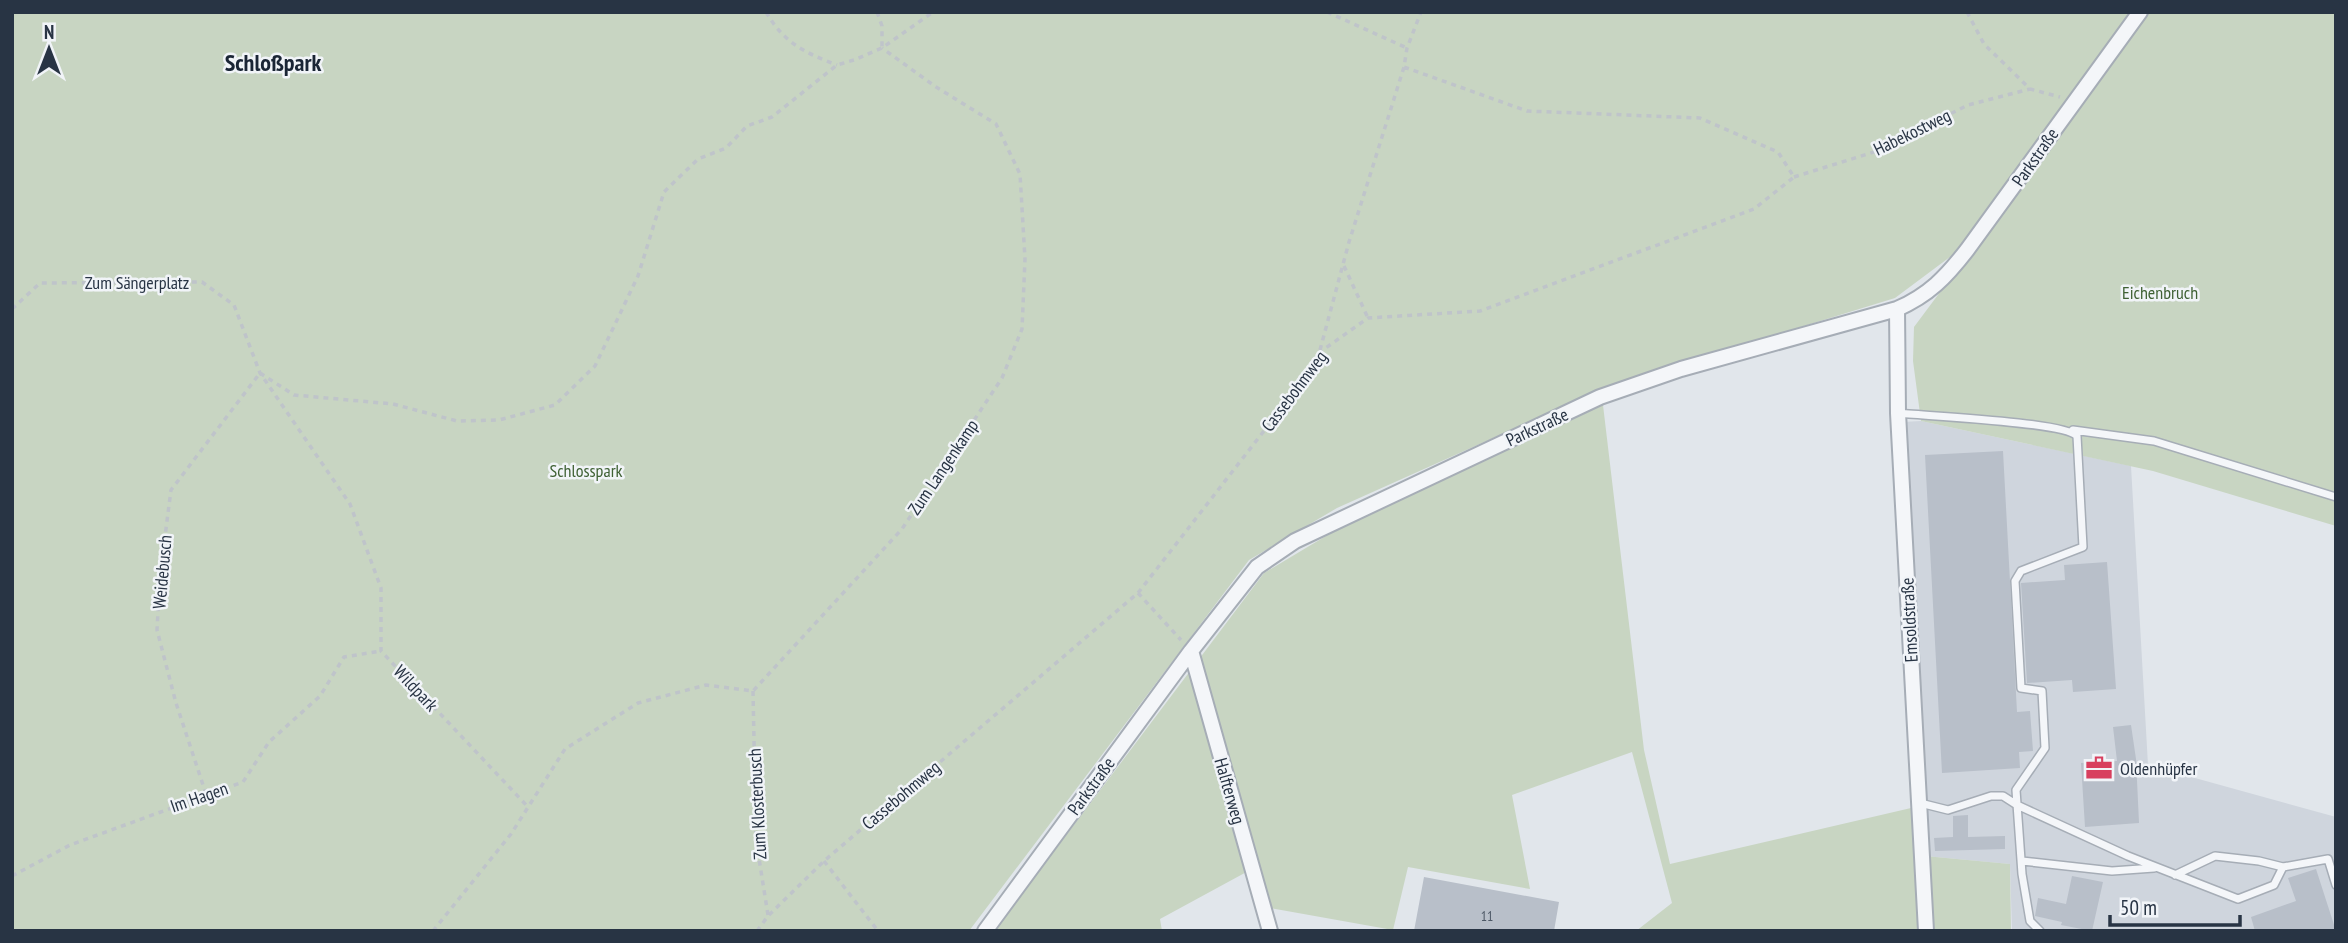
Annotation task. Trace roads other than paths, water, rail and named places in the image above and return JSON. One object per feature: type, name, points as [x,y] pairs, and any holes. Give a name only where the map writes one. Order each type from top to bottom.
[{"type":"street","name":"Parkstraße","points":[[985,931],[1191,651],[1257,567],[1295,541],[1600,397],[1681,369],[1897,309],[1913,302],[1942,281],[1995,215],[2140,12]]},
{"type":"street","name":"Emsoldstraße","points":[[1897,309],[1898,413],[1926,931]]},
{"type":"street","name":"Halfterweg","points":[[1191,651],[1270,931]]},
{"type":"lane","points":[[1898,413],[2036,424],[2154,441],[2336,497]]},
{"type":"lane","points":[[2040,931],[2030,921],[2022,874],[2016,790],[2045,748],[2042,691],[2021,688],[2015,581],[2021,571],[2083,547],[2078,442],[2072,430]]},
{"type":"lane","points":[[1919,803],[1948,810],[1992,796],[2003,796],[2017,805],[2156,867],[2238,899],[2274,885],[2283,867]]},
{"type":"lane","points":[[2175,875],[2215,856],[2283,867],[2328,859],[2336,885]]},
{"type":"lane","points":[[2022,860],[2112,871],[2156,867]]},
{"type":"place","name":"Oldenhüpfer","points":[[2099,768]]},
{"type":"district","name":"Schloßpark","points":[[273,62]]},
{"type":"park label","name":"Eichenbruch","points":[[2160,292]]},
{"type":"park label","name":"Schlosspark","points":[[586,470]]}]
